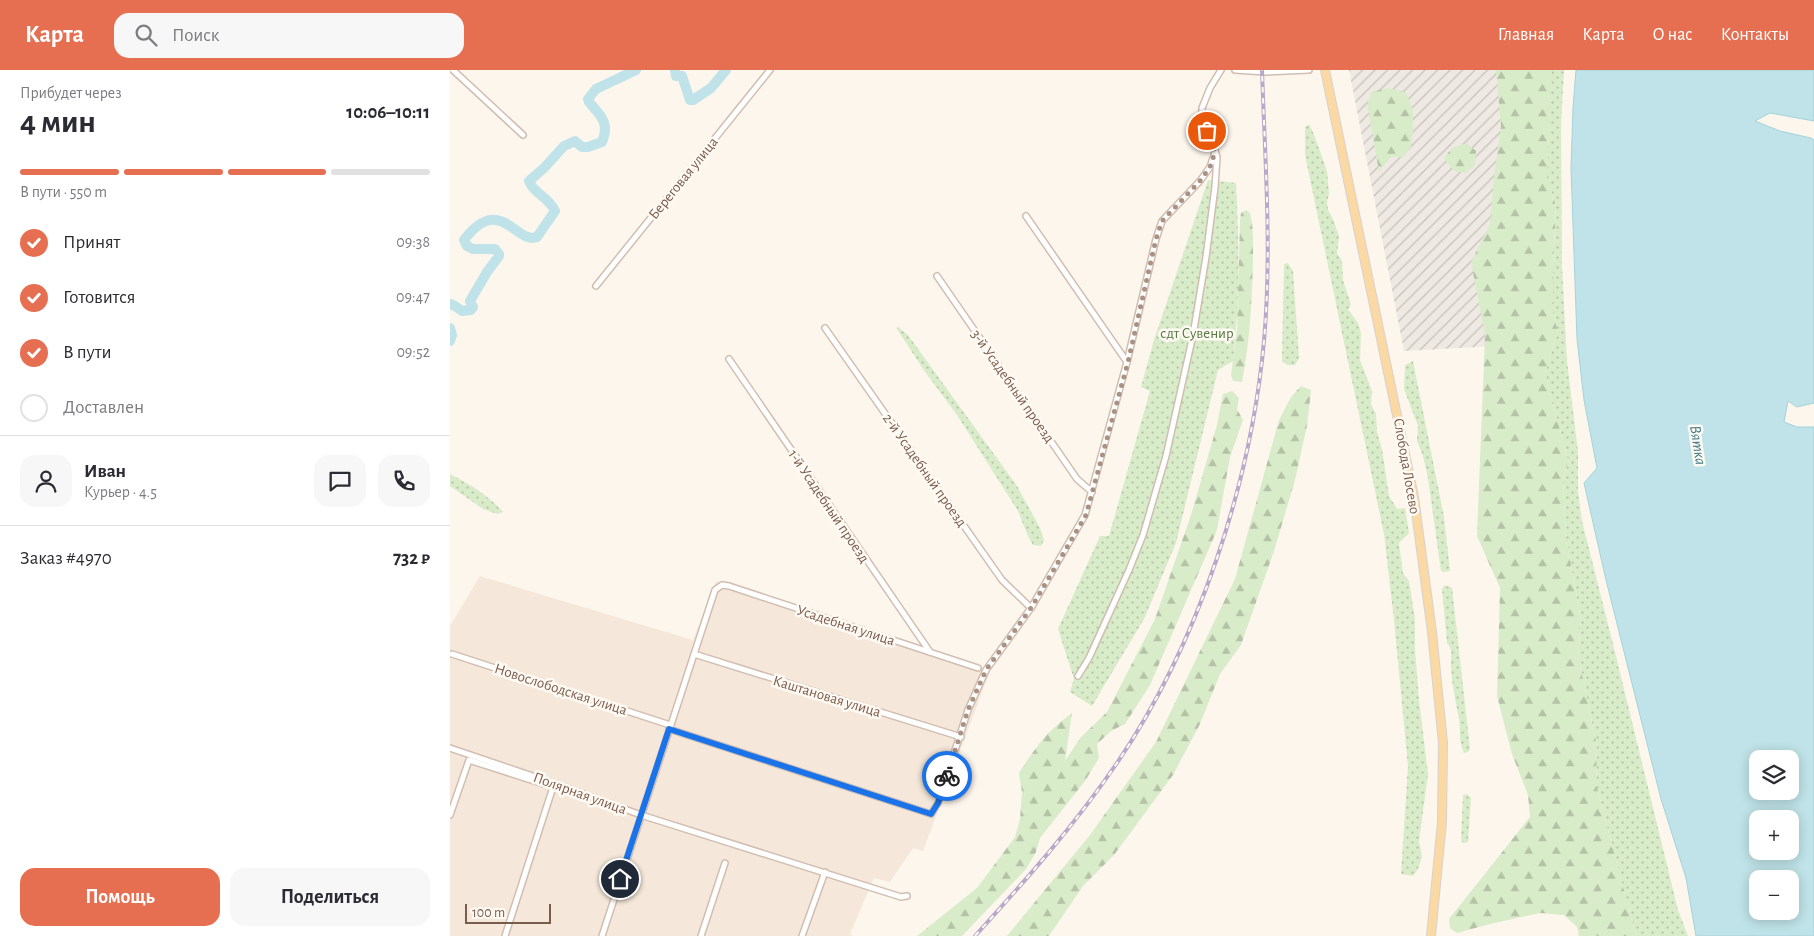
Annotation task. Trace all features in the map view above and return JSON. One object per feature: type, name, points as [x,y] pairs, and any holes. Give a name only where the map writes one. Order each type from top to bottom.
[{"type":"main road","name":"Слобода Лосево","points":[[1325,70],[1388,365],[1416,516],[1432,632],[1443,743],[1442,822],[1432,936]]},
{"type":"street","points":[[453,70],[522,135]]},
{"type":"street","name":"Береговая улица","points":[[596,286],[770,70]]},
{"type":"street","points":[[1078,676],[1089,658],[1143,535],[1166,456],[1193,336],[1206,257],[1217,167],[1215,152],[1202,120],[1202,114],[1204,100],[1221,70]]},
{"type":"street","points":[[1235,70],[1266,72],[1310,70]]},
{"type":"street","points":[[961,737],[968,710],[986,670],[1031,608],[1086,515],[1128,362],[1156,239],[1162,221],[1200,181],[1210,167],[1215,152]]},
{"type":"street","points":[[1026,216],[1128,362]]},
{"type":"street","name":"3-й Усадебный проезд","points":[[937,276],[1077,479],[1092,492]]},
{"type":"street","name":"2-й Усадебный проезд","points":[[825,328],[1002,580],[1031,608]]},
{"type":"street","name":"1-й Усадебный проезд","points":[[729,359],[930,652]]},
{"type":"street","name":"Усадебная улица","points":[[694,654],[715,590],[722,585],[978,668]]},
{"type":"street","name":"Новослободская улица","points":[[452,654],[931,814],[938,803],[961,737]]},
{"type":"street","points":[[602,936],[694,654]]},
{"type":"street","name":"Каштановая улица","points":[[694,654],[961,737]]},
{"type":"street","name":"Полярная улица","points":[[450,748],[559,785],[642,816],[901,897],[907,896]]},
{"type":"street","name":"Полярная улица","points":[[450,815],[468,760],[553,787],[505,936]]},
{"type":"street","points":[[701,936],[725,863]]},
{"type":"street","points":[[802,936],[825,872]]},
{"type":"shaded area","points":[[1349,70],[1554,70],[1550,343],[1404,351]]},
{"type":"shaded area","points":[[480,576],[693,640],[716,581],[990,671],[923,851],[913,848],[890,882],[874,878],[850,934],[853,936],[450,936],[450,626]]},
{"type":"green space","points":[[1496,70],[1552,70],[1547,178],[1556,206],[1553,314],[1558,332],[1545,373],[1568,460],[1563,481],[1566,538],[1581,620],[1578,656],[1597,746],[1596,784],[1636,936],[1579,936],[1577,927],[1564,915],[1540,913],[1457,933],[1450,928],[1449,919],[1530,817],[1528,795],[1512,754],[1497,696],[1500,588],[1477,536],[1485,335],[1471,262],[1490,224],[1501,126]]},
{"type":"green space","points":[[1552,70],[1564,70],[1561,125],[1562,266],[1567,361],[1578,452],[1578,492],[1582,521],[1678,910],[1688,936],[1636,936],[1596,784],[1597,746],[1578,656],[1581,620],[1566,538],[1563,481],[1568,460],[1545,373],[1558,332],[1553,314],[1556,206],[1547,178]]},
{"type":"green space","points":[[1388,88],[1406,92],[1413,110],[1413,132],[1411,147],[1403,157],[1391,157],[1379,171],[1367,104],[1371,92]]},
{"type":"green space","points":[[1309,124],[1327,171],[1328,210],[1339,236],[1337,253],[1342,261],[1343,280],[1351,305],[1348,309],[1358,323],[1361,333],[1360,360],[1372,391],[1371,404],[1376,414],[1377,432],[1382,449],[1389,496],[1397,509],[1405,508],[1409,533],[1399,543],[1403,573],[1409,581],[1415,619],[1419,700],[1428,774],[1419,841],[1422,857],[1418,869],[1413,876],[1401,874],[1408,766],[1384,534],[1305,155],[1305,127]]},
{"type":"green space","points":[[1467,143],[1476,151],[1475,165],[1466,173],[1454,171],[1444,158],[1452,148]]},
{"type":"green space","name":"сдт Сувенир","points":[[1208,180],[1236,183],[1238,272],[1237,317],[1233,361],[1218,370],[1176,543],[1144,619],[1092,706],[1070,692],[1074,679],[1058,629],[1100,536],[1109,536],[1150,391],[1141,387],[1154,340]]},
{"type":"green space","points":[[1246,210],[1250,213],[1252,224],[1253,259],[1250,320],[1242,382],[1233,381],[1231,375],[1237,330],[1240,221],[1241,213]]},
{"type":"green space","points":[[1288,263],[1293,271],[1299,358],[1295,365],[1287,365],[1282,361],[1284,264]]},
{"type":"green space","points":[[898,327],[908,335],[1017,486],[1040,528],[1044,540],[1041,546],[1033,545],[1018,511],[957,415],[923,369],[897,329]]},
{"type":"green space","points":[[1413,361],[1444,517],[1450,571],[1445,572],[1441,571],[1428,478],[1417,441],[1418,426],[1404,389],[1405,365]]},
{"type":"green space","points":[[1301,386],[1311,390],[1307,426],[1295,480],[1274,551],[1241,645],[1220,674],[1200,724],[1173,775],[1114,855],[1083,886],[1049,936],[1007,936],[1090,835],[1156,742],[1235,579],[1279,420],[1291,397]]},
{"type":"green space","points":[[1232,391],[1239,398],[1237,409],[1243,420],[1230,457],[1217,530],[1150,685],[1125,724],[1111,731],[1097,744],[1099,758],[1085,781],[1040,838],[1036,852],[1026,869],[962,936],[917,936],[977,888],[1015,837],[1020,819],[1022,792],[1019,773],[1042,740],[1055,726],[1072,713],[1065,761],[1081,737],[1107,712],[1155,619],[1191,515],[1217,425],[1223,394]]},
{"type":"green space","points":[[450,474],[478,490],[503,512],[497,514],[483,509],[450,486]]},
{"type":"green space","points":[[1445,585],[1452,588],[1470,749],[1464,753],[1452,682],[1451,652],[1447,643],[1442,589]]},
{"type":"green space","points":[[1467,794],[1471,798],[1468,842],[1464,843],[1461,841],[1463,795]]},
{"type":"water","name":"Вятка","points":[[1576,70],[1814,70],[1814,121],[1770,113],[1755,121],[1780,131],[1814,140],[1814,403],[1797,407],[1788,401],[1784,422],[1797,427],[1814,427],[1814,936],[1696,936],[1686,878],[1661,799],[1606,580],[1584,483],[1597,468],[1584,400],[1577,339],[1571,168]]},
{"type":"waterway","points":[[450,304],[462,311],[471,310],[473,307],[470,301],[499,256],[495,249],[473,249],[467,246],[464,240],[477,226],[488,220],[497,220],[529,237],[537,237],[555,211],[553,206],[534,189],[529,181],[564,146],[575,141],[582,147],[602,142],[605,125],[588,99],[596,89],[636,70]]},
{"type":"waterway","points":[[675,70],[676,76],[682,76],[690,100],[711,88],[726,70]]},
{"type":"waterway","points":[[450,328],[452,335],[450,341]]},
{"type":"railway","points":[[975,936],[1067,830],[1117,763],[1146,717],[1172,667],[1196,615],[1216,561],[1247,451],[1264,341],[1268,239],[1262,70]]},
{"type":"way so far","points":[[947,776],[961,737],[968,710],[986,670],[1031,608],[1086,515],[1128,362],[1156,239],[1162,221],[1200,181],[1210,167],[1215,152],[1207,131]]},
{"type":"route","points":[[620,879],[669,729],[931,814],[938,803],[947,776]]}]
